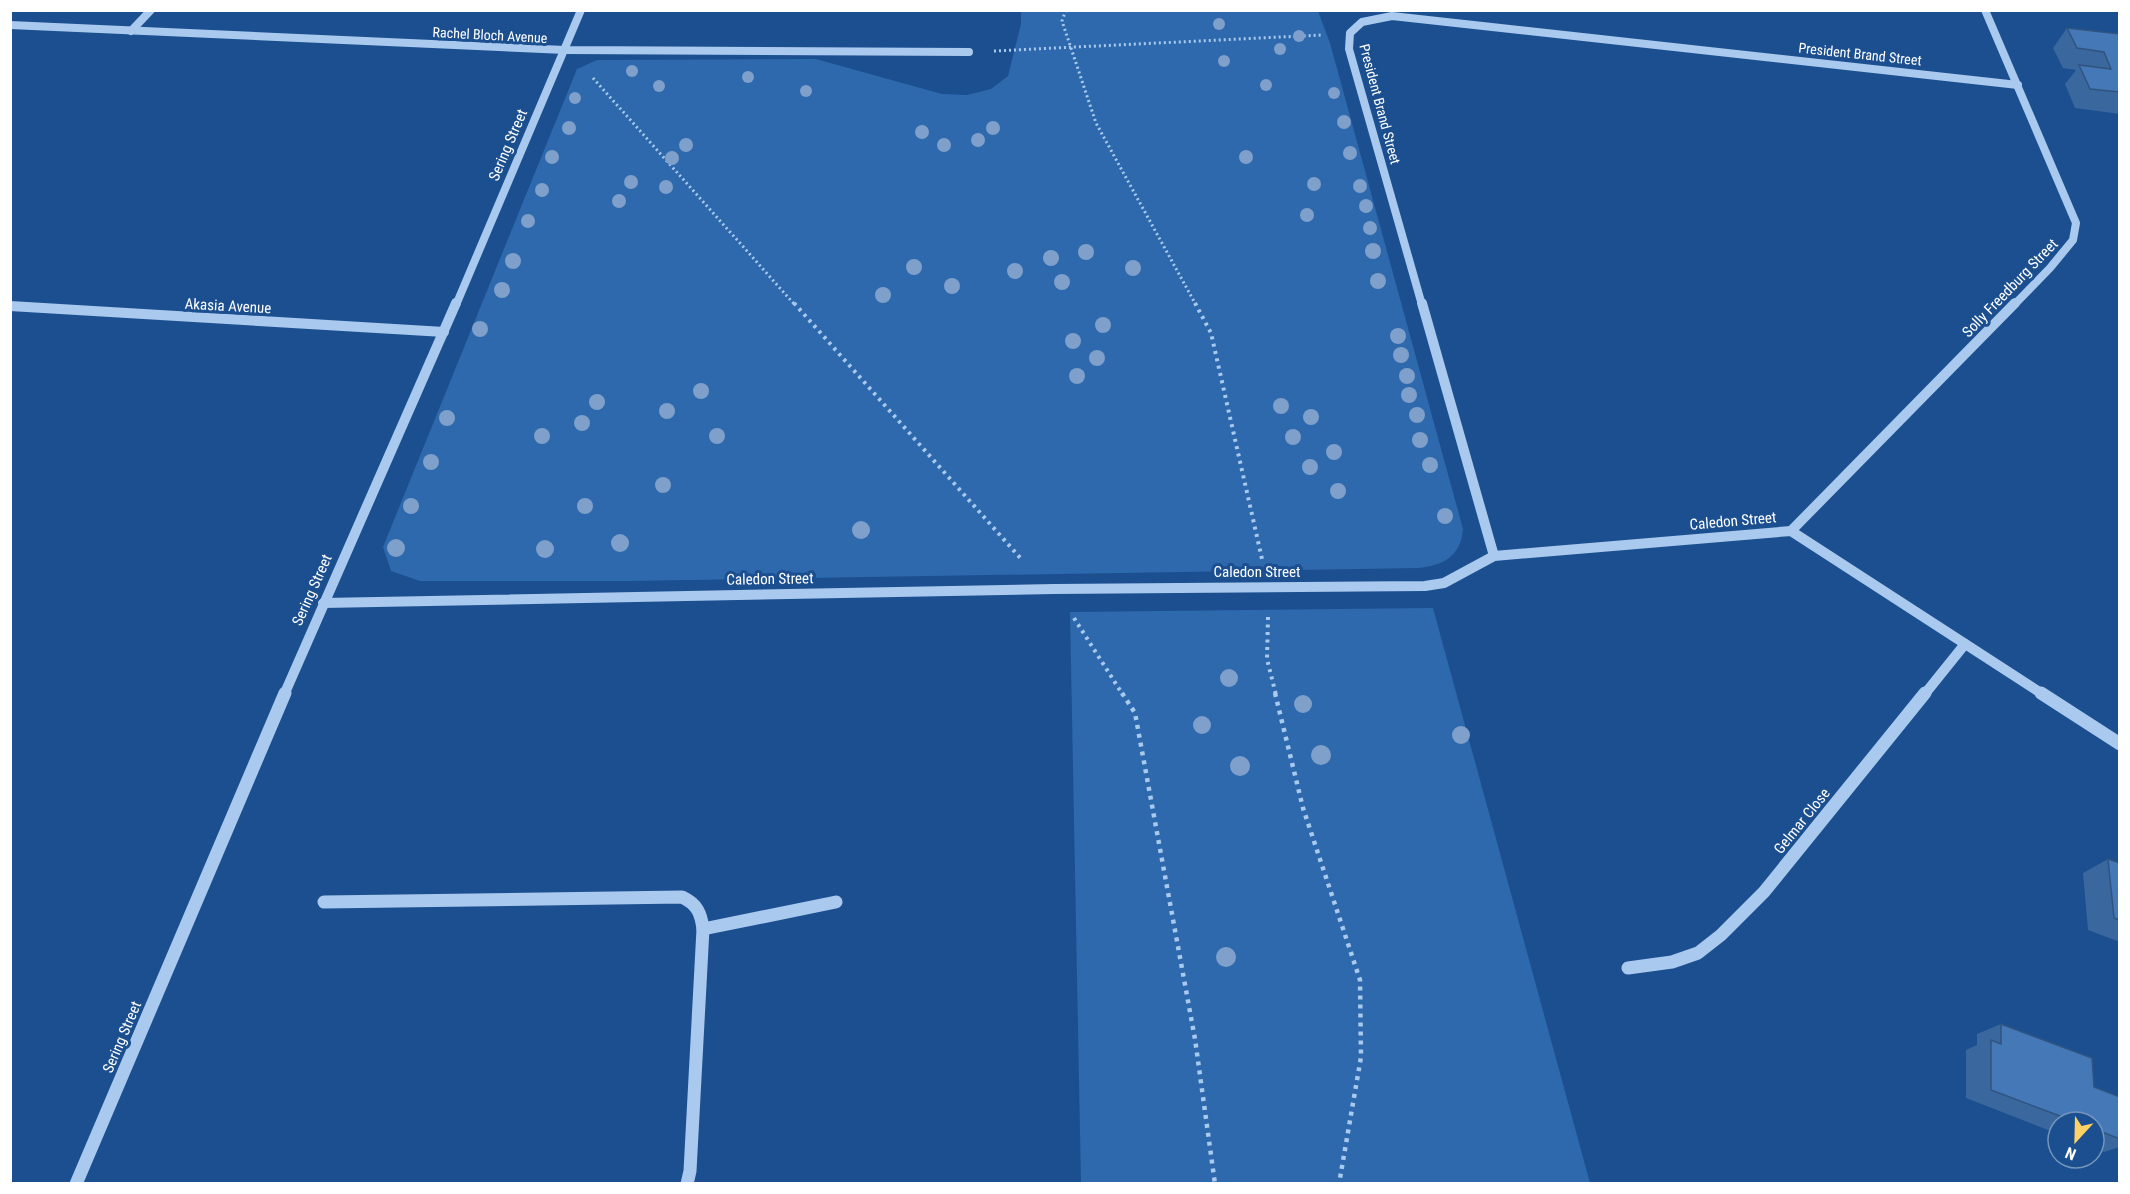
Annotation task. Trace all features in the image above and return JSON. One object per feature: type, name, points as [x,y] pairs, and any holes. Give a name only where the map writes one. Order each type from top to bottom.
[{"type":"street","points":[[131,31],[151,10]]},
{"type":"street","name":"Sering Street","points":[[76,1184],[323,603],[444,332],[582,10]]},
{"type":"street","name":"Solly Freedburg Street","points":[[1791,531],[2050,268],[2073,240],[2076,223],[2073,210],[2048,158],[1985,10]]},
{"type":"street","name":"President Brand Street","points":[[1494,556],[1349,49],[1350,33],[1362,22],[1392,16],[2018,85]]},
{"type":"street","name":"Rachel Bloch Avenue","points":[[10,25],[565,50],[969,52]]},
{"type":"street","name":"Akasia Avenue","points":[[10,306],[444,332]]},
{"type":"street","name":"Caledon Street","points":[[323,603],[1042,589],[1425,586],[1444,584],[1494,556],[1791,531],[2120,744]]},
{"type":"street","name":"Gelmar Close","points":[[1628,968],[1672,962],[1698,953],[1721,936],[1764,892],[1965,644]]},
{"type":"street","points":[[324,902],[682,897],[694,902],[701,911],[703,929],[690,1171],[687,1184]]},
{"type":"street","points":[[703,929],[836,902]]},
{"type":"path","points":[[969,52],[1350,33]]},
{"type":"shaded area","points":[[1021,10],[1318,11],[1330,43],[1463,529],[1459,546],[1449,558],[1435,565],[1418,568],[630,581],[420,581],[391,571],[383,547],[577,69],[597,60],[816,59],[942,94],[967,95],[991,89],[1008,76],[1021,24]]},
{"type":"shaded area","points":[[1433,608],[1590,1183],[1081,1183],[1070,612]]},
{"type":"building","points":[[2067,28],[2120,34],[2120,92],[2090,89],[2079,65],[2111,69],[2104,52],[2077,48]]},
{"type":"building","points":[[2108,859],[2120,863],[2120,920],[2114,918]]},
{"type":"building","points":[[2001,1024],[2092,1058],[2094,1087],[2120,1097],[2120,1139],[2106,1134],[2106,1110],[2046,1111],[1991,1090],[1991,1040],[2001,1044]]}]
